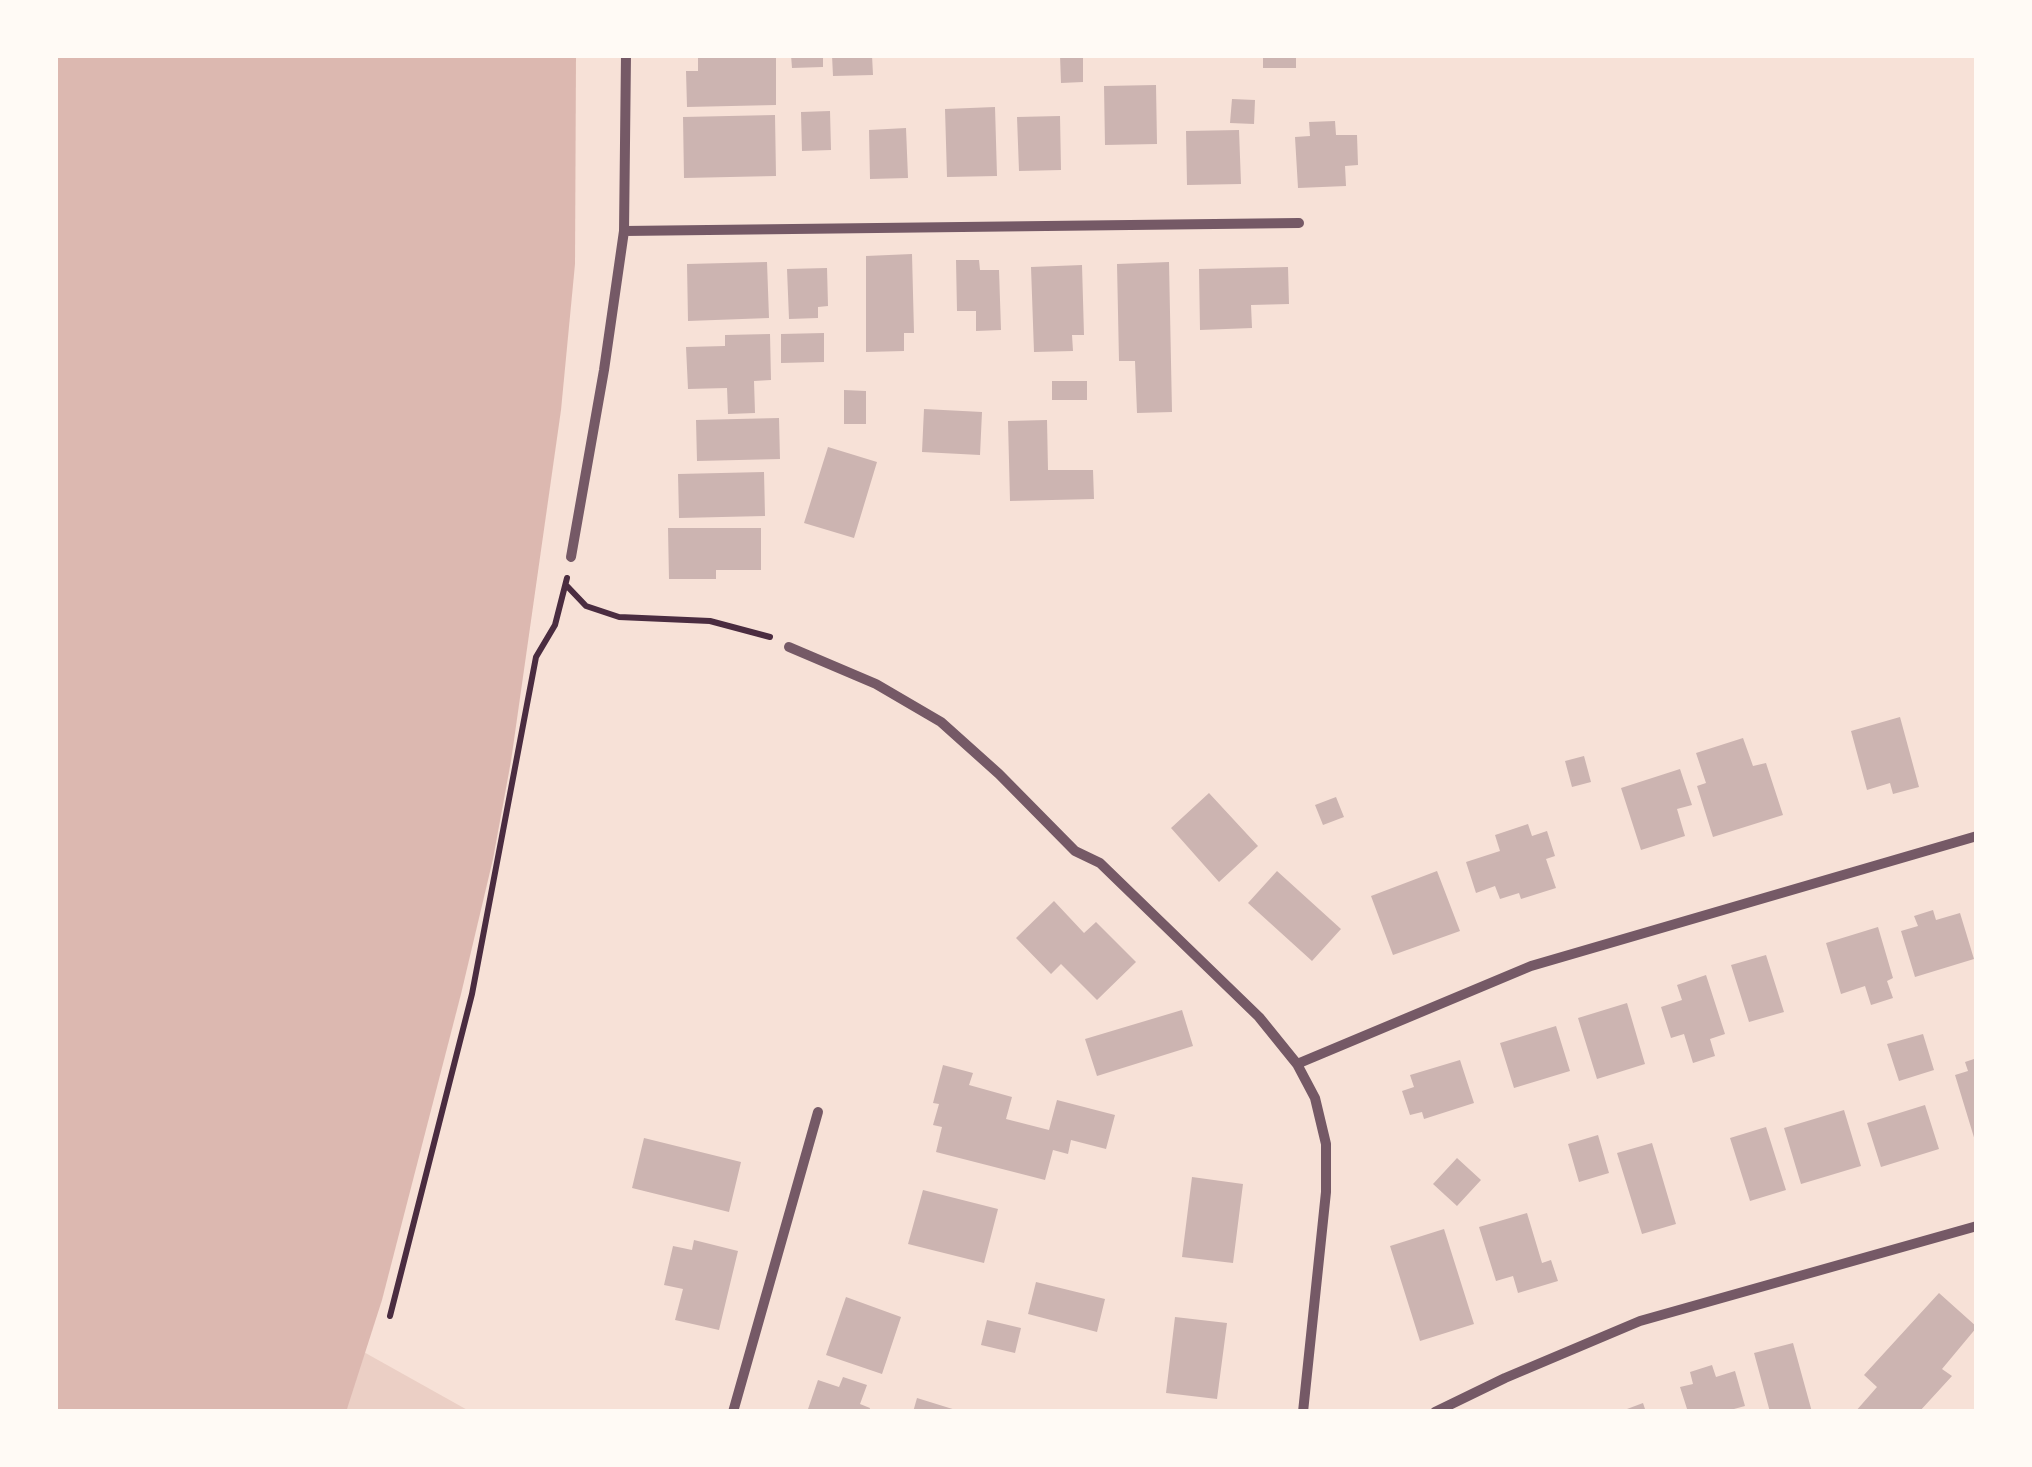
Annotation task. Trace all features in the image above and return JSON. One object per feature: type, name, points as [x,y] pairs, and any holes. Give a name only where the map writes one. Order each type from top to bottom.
[{"type":"street","points":[[572,558],[624,230],[626,55]]},
{"type":"street","points":[[624,230],[1299,223]]},
{"type":"street","points":[[790,647],[876,684],[941,722],[1075,851],[1100,863],[1258,1018],[1297,1064],[1315,1098],[1326,1144],[1326,1192],[1303,1412]]},
{"type":"street","points":[[1297,1064],[1531,966],[1977,836]]},
{"type":"street","points":[[734,1412],[818,1112]]},
{"type":"street","points":[[1435,1412],[1640,1322],[1977,1226]]},
{"type":"path","points":[[390,1316],[472,994],[536,657],[555,625],[572,558]]},
{"type":"path","points":[[565,584],[586,606],[620,617],[710,621],[762,634],[790,647]]},
{"type":"shaded area","points":[[55,55],[576,55],[575,264],[561,410],[511,761],[461,994],[382,1300],[346,1412],[55,1412]]},
{"type":"shaded area","points":[[353,1346],[471,1412],[331,1412]]},
{"type":"building","points":[[791,55],[823,55],[823,67],[792,68]]},
{"type":"building","points":[[832,55],[872,55],[873,75],[833,76]]},
{"type":"building","points":[[1060,55],[1083,55],[1083,82],[1061,83]]},
{"type":"building","points":[[1263,55],[1296,55],[1296,68],[1263,68]]},
{"type":"building","points":[[776,56],[776,105],[687,107],[686,71],[698,71],[698,58]]},
{"type":"building","points":[[1156,85],[1157,144],[1105,145],[1104,86]]},
{"type":"building","points":[[1232,99],[1255,100],[1254,124],[1230,123]]},
{"type":"building","points":[[995,107],[997,176],[947,177],[945,109]]},
{"type":"building","points":[[830,111],[831,150],[802,151],[801,112]]},
{"type":"building","points":[[775,115],[776,176],[684,178],[683,117]]},
{"type":"building","points":[[1060,116],[1061,170],[1019,171],[1017,117]]},
{"type":"building","points":[[1335,121],[1336,135],[1357,135],[1358,165],[1345,166],[1346,186],[1298,188],[1295,137],[1310,136],[1309,122]]},
{"type":"building","points":[[906,128],[908,178],[870,179],[869,130]]},
{"type":"building","points":[[1239,130],[1241,184],[1187,185],[1186,131]]},
{"type":"building","points":[[912,254],[914,333],[904,333],[904,351],[866,352],[866,256]]},
{"type":"building","points":[[956,260],[979,260],[980,270],[999,270],[1001,330],[976,331],[976,311],[957,311]]},
{"type":"building","points":[[767,262],[769,318],[688,321],[687,264]]},
{"type":"building","points":[[1169,262],[1172,412],[1137,413],[1135,361],[1119,361],[1117,264]]},
{"type":"building","points":[[1082,265],[1084,335],[1072,335],[1073,351],[1034,352],[1031,267]]},
{"type":"building","points":[[1288,267],[1289,304],[1251,305],[1252,328],[1200,330],[1199,269]]},
{"type":"building","points":[[827,268],[828,306],[818,307],[818,318],[789,319],[787,269]]},
{"type":"building","points":[[824,333],[824,362],[781,363],[781,334]]},
{"type":"building","points":[[770,334],[771,380],[754,381],[755,413],[728,414],[727,388],[688,389],[686,347],[725,346],[725,335]]},
{"type":"building","points":[[1052,381],[1087,381],[1087,400],[1052,400]]},
{"type":"building","points":[[844,390],[866,391],[866,424],[844,424]]},
{"type":"building","points":[[924,409],[982,412],[980,455],[922,452]]},
{"type":"building","points":[[779,418],[780,459],[697,461],[696,420]]},
{"type":"building","points":[[1047,420],[1048,470],[1093,470],[1094,499],[1010,501],[1008,421]]},
{"type":"building","points":[[828,447],[877,462],[854,538],[804,523]]},
{"type":"building","points":[[764,472],[765,516],[679,518],[678,474]]},
{"type":"building","points":[[668,528],[761,528],[761,570],[716,570],[716,579],[669,579]]},
{"type":"building","points":[[1900,717],[1919,787],[1893,794],[1890,783],[1867,790],[1851,731]]},
{"type":"building","points":[[1743,738],[1753,766],[1766,763],[1783,815],[1713,837],[1697,786],[1706,783],[1696,753]]},
{"type":"building","points":[[1584,756],[1591,782],[1572,787],[1565,761]]},
{"type":"building","points":[[1680,769],[1692,805],[1677,809],[1685,836],[1641,850],[1621,788]]},
{"type":"building","points":[[1209,793],[1258,846],[1219,882],[1171,828]]},
{"type":"building","points":[[1336,797],[1344,817],[1323,825],[1315,805]]},
{"type":"building","points":[[1528,824],[1532,836],[1547,831],[1555,856],[1546,859],[1556,888],[1521,899],[1519,893],[1500,899],[1495,886],[1476,893],[1466,862],[1500,851],[1495,835]]},
{"type":"building","points":[[1277,871],[1341,929],[1312,961],[1248,903]]},
{"type":"building","points":[[1437,871],[1460,931],[1393,955],[1371,896]]},
{"type":"building","points":[[1054,901],[1084,933],[1096,922],[1136,962],[1097,1000],[1061,964],[1051,974],[1016,938]]},
{"type":"building","points":[[1933,910],[1936,920],[1960,913],[1974,959],[1915,977],[1901,931],[1918,926],[1914,916]]},
{"type":"building","points":[[1878,927],[1893,978],[1887,981],[1893,998],[1871,1005],[1865,986],[1841,994],[1826,943]]},
{"type":"building","points":[[1766,955],[1784,1012],[1749,1022],[1731,965]]},
{"type":"building","points":[[1706,975],[1725,1034],[1710,1039],[1715,1056],[1693,1063],[1684,1034],[1671,1038],[1661,1007],[1682,1000],[1677,985]]},
{"type":"building","points":[[1627,1003],[1645,1064],[1597,1079],[1578,1018]]},
{"type":"building","points":[[1182,1010],[1193,1046],[1097,1076],[1085,1039]]},
{"type":"building","points":[[1556,1026],[1570,1071],[1514,1088],[1500,1043]]},
{"type":"building","points":[[1923,1034],[1934,1070],[1899,1081],[1887,1044]]},
{"type":"building","points":[[1977,1058],[1976,1144],[1955,1075],[1968,1071],[1965,1062]]},
{"type":"building","points":[[1460,1060],[1474,1103],[1424,1119],[1422,1112],[1410,1115],[1402,1091],[1414,1087],[1410,1075]]},
{"type":"building","points":[[943,1065],[973,1073],[969,1085],[1012,1097],[1006,1119],[1049,1130],[1057,1100],[1115,1115],[1106,1149],[1071,1140],[1068,1154],[1053,1150],[1045,1180],[936,1152],[942,1127],[933,1125],[939,1104],[933,1103]]},
{"type":"building","points":[[1925,1105],[1939,1149],[1881,1167],[1867,1123]]},
{"type":"building","points":[[1844,1110],[1861,1166],[1801,1184],[1784,1128]]},
{"type":"building","points":[[1766,1127],[1786,1190],[1750,1201],[1730,1138]]},
{"type":"building","points":[[1598,1135],[1609,1173],[1579,1182],[1568,1144]]},
{"type":"building","points":[[644,1138],[741,1162],[729,1212],[632,1188]]},
{"type":"building","points":[[1652,1143],[1676,1224],[1642,1234],[1617,1153]]},
{"type":"building","points":[[1457,1158],[1481,1180],[1457,1206],[1433,1184]]},
{"type":"building","points":[[1192,1177],[1243,1184],[1233,1263],[1182,1257]]},
{"type":"building","points":[[923,1190],[998,1209],[984,1263],[908,1244]]},
{"type":"building","points":[[1527,1213],[1542,1263],[1551,1260],[1558,1281],[1518,1293],[1513,1276],[1496,1281],[1479,1227]]},
{"type":"building","points":[[1444,1229],[1474,1324],[1420,1341],[1390,1246]]},
{"type":"building","points":[[694,1240],[738,1251],[719,1330],[675,1320],[683,1289],[664,1285],[673,1246],[692,1250]]},
{"type":"building","points":[[1036,1282],[1105,1299],[1097,1332],[1028,1314]]},
{"type":"building","points":[[1939,1293],[1977,1327],[1942,1369],[1952,1376],[1919,1412],[1855,1412],[1877,1387],[1864,1375]]},
{"type":"building","points":[[846,1297],[901,1317],[882,1374],[826,1355]]},
{"type":"building","points":[[1175,1317],[1227,1323],[1217,1399],[1166,1393]]},
{"type":"building","points":[[987,1320],[1021,1328],[1015,1353],[981,1345]]},
{"type":"building","points":[[1793,1343],[1812,1412],[1770,1412],[1754,1353]]},
{"type":"building","points":[[1712,1365],[1716,1377],[1735,1371],[1745,1406],[1723,1412],[1688,1412],[1680,1387],[1693,1384],[1690,1372]]},
{"type":"building","points":[[843,1377],[867,1385],[860,1404],[870,1408],[869,1412],[807,1412],[818,1380],[839,1387]]},
{"type":"building","points":[[917,1398],[959,1411],[959,1412],[913,1412]]},
{"type":"building","points":[[1643,1403],[1646,1412],[1619,1412]]}]
